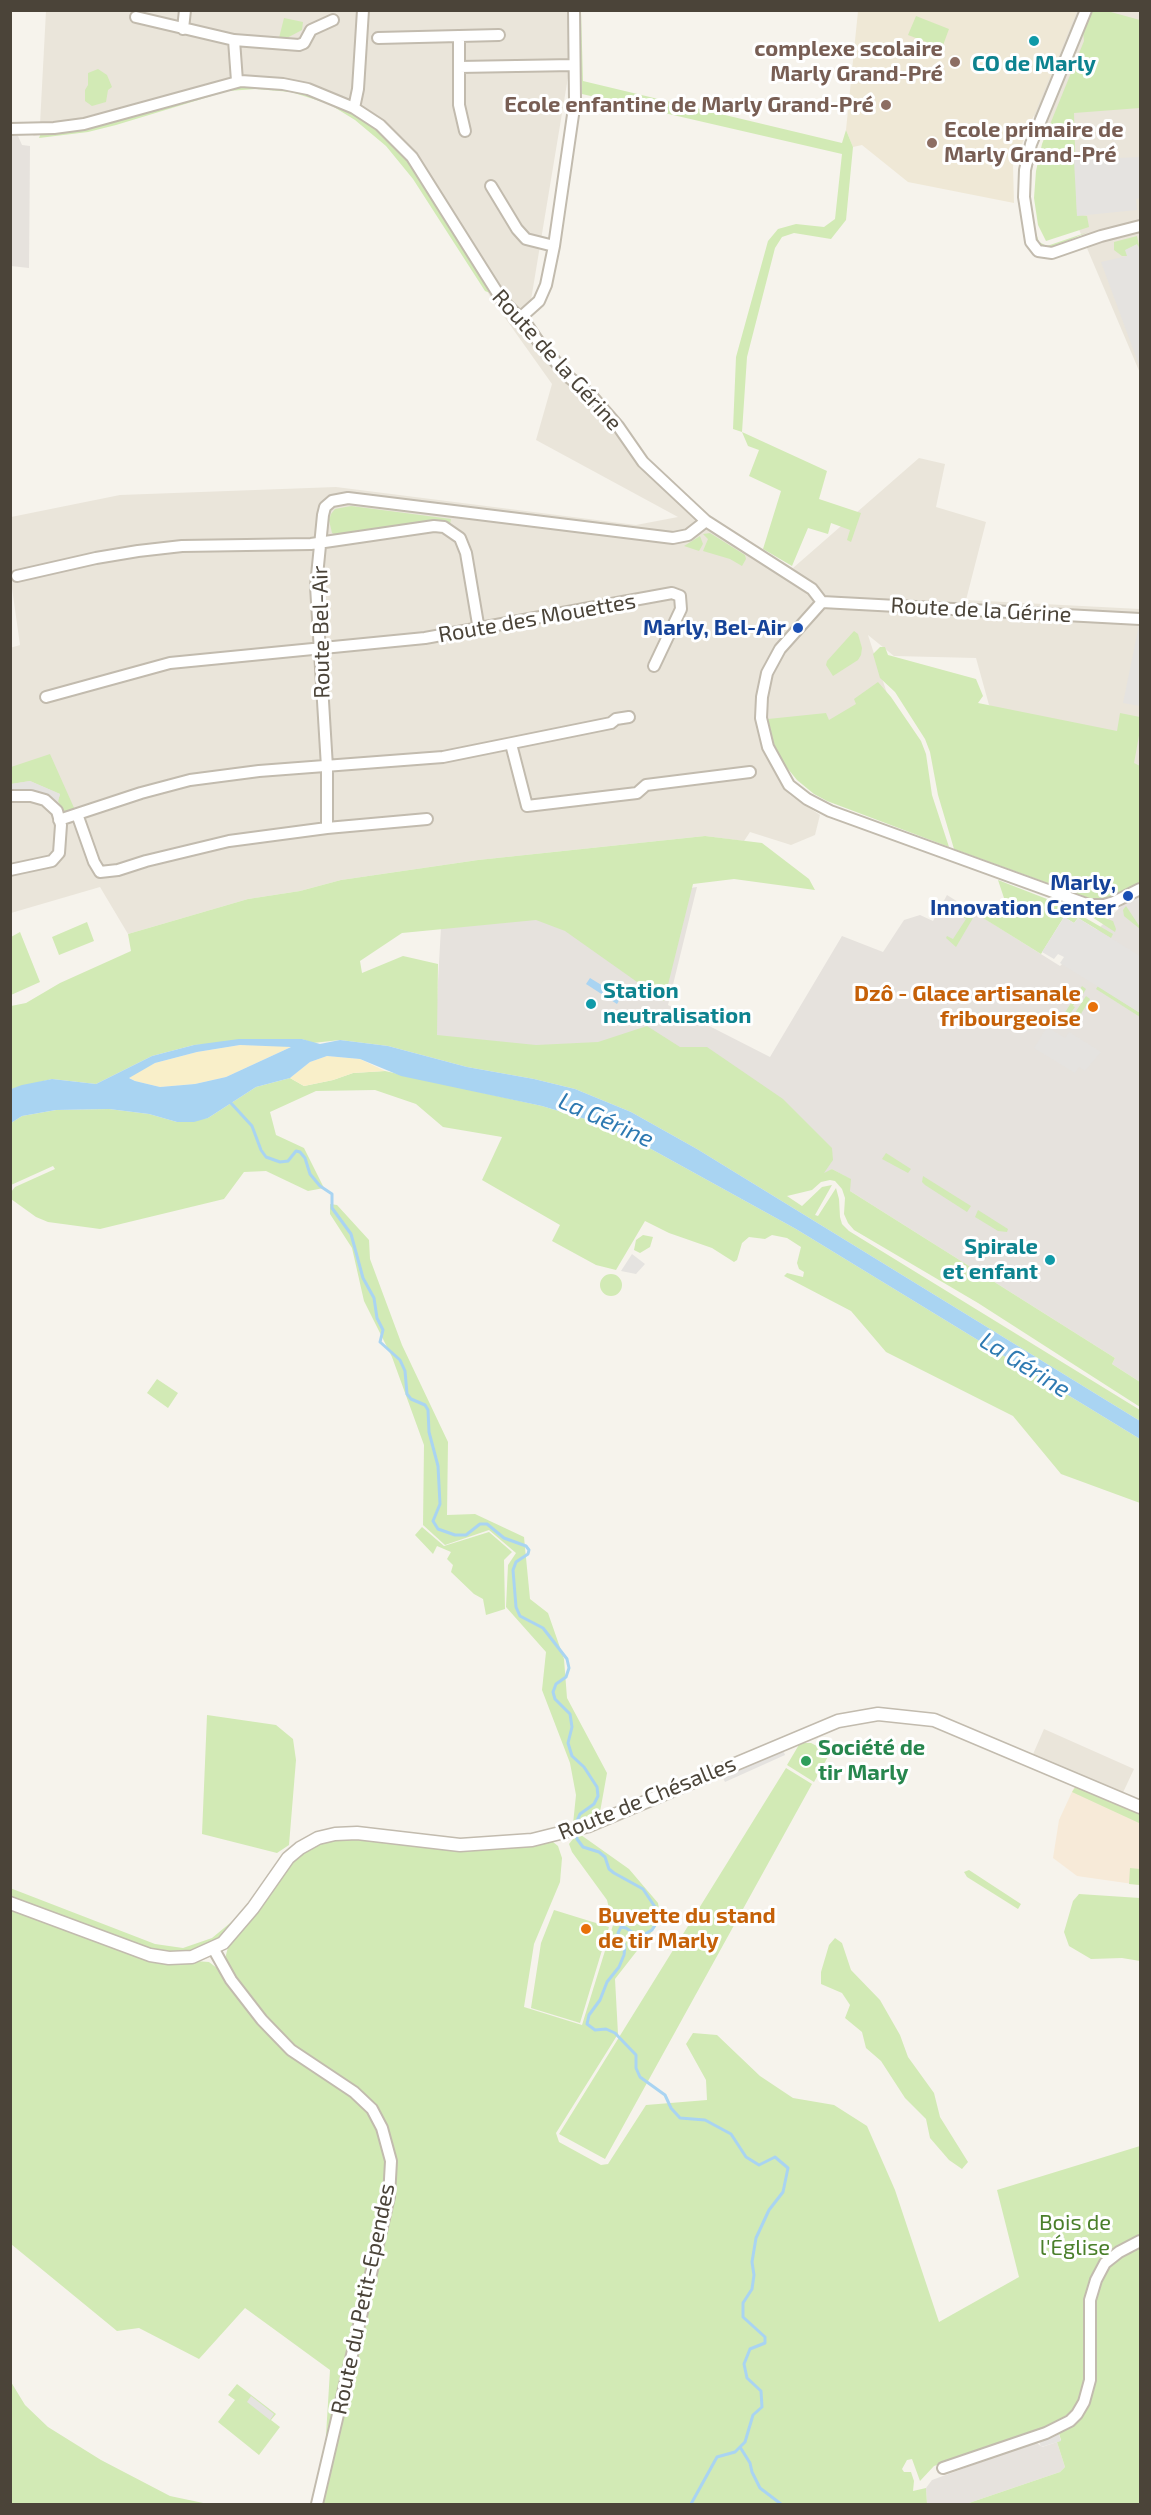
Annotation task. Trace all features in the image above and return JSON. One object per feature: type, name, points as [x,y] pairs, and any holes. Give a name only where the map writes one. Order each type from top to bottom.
[{"type":"street","points":[[183,29],[185,10]]},
{"type":"street","points":[[354,108],[358,89],[363,10]]},
{"type":"street","points":[[520,318],[539,301],[546,285],[554,246],[575,100],[574,10]]},
{"type":"street","points":[[1086,10],[1031,144],[1025,170],[1024,198],[1031,242],[1038,251],[1052,254],[1101,236],[1140,226]]},
{"type":"street","points":[[136,17],[234,39],[299,45],[304,43],[311,30],[333,20]]},
{"type":"street","points":[[378,38],[499,35]]},
{"type":"street","points":[[459,36],[459,105],[465,131]]},
{"type":"street","points":[[234,39],[237,81]]},
{"type":"street","points":[[459,67],[574,65]]},
{"type":"street","name":"Route de la Gérine","points":[[10,129],[54,128],[84,124],[237,81],[297,87],[321,93],[354,108],[386,130],[412,157],[486,278],[502,300],[563,370],[591,395],[618,426],[643,462],[706,520],[812,589],[822,602],[1140,619]]},
{"type":"street","points":[[491,186],[517,229],[526,239],[554,246]]},
{"type":"street","name":"Route Bel-Air","points":[[327,828],[327,767],[318,650],[316,586],[326,507],[339,498],[673,538],[688,535],[706,520]]},
{"type":"street","points":[[17,576],[96,558],[160,548],[320,542],[434,526],[450,529],[460,538],[466,553],[479,630]]},
{"type":"street","name":"Route des Mouettes","points":[[46,697],[170,663],[318,650],[479,630],[672,593],[680,596],[681,609],[654,666]]},
{"type":"street","points":[[822,602],[780,649],[767,673],[762,697],[761,718],[768,747],[789,785],[807,799],[830,811],[1079,902],[1104,905],[1140,890]]},
{"type":"street","points":[[60,820],[141,793],[190,780],[259,771],[443,757],[629,717]]},
{"type":"street","points":[[511,744],[528,806],[637,793],[646,785],[750,772]]},
{"type":"street","points":[[10,796],[31,796],[53,805],[60,820],[61,832],[57,857],[42,865],[10,870]]},
{"type":"street","points":[[77,814],[94,862],[100,872],[118,870],[229,841],[327,828],[426,819]]},
{"type":"street","name":"Route de Chésalles","points":[[10,1903],[150,1956],[192,1957],[223,1943],[288,1858],[318,1838],[335,1834],[357,1833],[460,1845],[532,1840],[588,1826],[838,1721],[878,1714],[934,1720],[1140,1807]]},
{"type":"street","name":"Route du Petit-Ependes","points":[[213,1948],[231,1980],[262,2020],[291,2050],[354,2092],[372,2109],[382,2128],[390,2161],[389,2197],[317,2505]]},
{"type":"street","points":[[943,2468],[1046,2433],[1070,2421],[1077,2414],[1084,2402],[1090,2380],[1090,2301],[1096,2280],[1105,2263],[1119,2252],[1140,2241]]},
{"type":"shaded area","points":[[46,11],[579,11],[528,318],[646,460],[708,520],[793,568],[919,458],[945,464],[936,507],[986,522],[966,600],[1140,609],[1140,789],[989,705],[976,658],[894,656],[868,635],[894,715],[788,725],[775,773],[790,795],[820,815],[815,835],[791,845],[750,832],[744,841],[705,836],[478,860],[341,880],[300,891],[248,899],[128,934],[100,887],[11,913],[10,648],[20,645],[11,581],[11,517],[120,495],[336,487],[636,525],[678,517],[536,440],[552,384],[493,301],[417,176],[389,144],[357,119],[329,103],[292,91],[236,86],[115,124],[33,136],[40,124]]},
{"type":"shaded area","name":"complexe scolaire Marly Grand-Pré","points":[[858,11],[1077,11],[1013,166],[1014,203],[908,182],[862,145],[853,147],[846,130]]},
{"type":"shaded area","points":[[992,11],[1140,11],[1140,373],[1075,220]]},
{"type":"shaded area","points":[[11,135],[18,136],[22,145],[30,146],[29,268],[11,266]]},
{"type":"shaded area","points":[[1140,157],[1140,198],[1136,199],[1137,210],[1077,216],[1074,160]]},
{"type":"shaded area","points":[[1137,244],[1140,253],[1140,368],[1101,262],[1127,256],[1125,250]]},
{"type":"shaded area","points":[[1140,625],[1140,706],[1123,703]]},
{"type":"shaded area","points":[[30,781],[60,794],[58,801],[29,789],[11,792],[11,784]]},
{"type":"shaded area","points":[[697,887],[668,1005],[770,1057],[842,936],[883,952],[904,920],[920,915],[933,921],[947,895],[1060,966],[1140,888],[1140,1382],[1112,1364],[1115,1358],[850,1191],[850,1179],[832,1169],[826,1174],[708,1103],[435,1036],[441,927]]},
{"type":"shaded area","points":[[1064,917],[1074,923],[1078,918],[1140,956],[1140,1013],[1060,963],[1064,957],[1058,954],[1054,959],[1042,952]]},
{"type":"shaded area","points":[[1047,1027],[1065,1038],[1069,1032],[1101,1052],[1085,1071],[1079,1067],[1075,1073],[1034,1048]]},
{"type":"shaded area","points":[[632,1254],[645,1264],[636,1274],[621,1271]]},
{"type":"shaded area","points":[[1044,1729],[1134,1769],[1120,1799],[1030,1761]]},
{"type":"shaded area","points":[[782,1747],[785,1755],[725,1782],[721,1774]]},
{"type":"shaded area","points":[[1077,1781],[1140,1807],[1140,1885],[1077,1876],[1053,1858],[1059,1820]]},
{"type":"shaded area","points":[[251,2396],[274,2414],[270,2420],[247,2402]]},
{"type":"shaded area","points":[[1058,2431],[1061,2441],[1041,2447],[1038,2438]]},
{"type":"shaded area","points":[[1036,2442],[1042,2447],[1057,2442],[1065,2467],[1060,2472],[966,2504],[927,2504],[926,2488],[932,2480]]},
{"type":"green space","points":[[578,11],[581,11],[583,81],[842,143],[846,130],[853,147],[846,220],[831,239],[794,233],[782,237],[775,248],[747,357],[742,432],[733,429],[736,357],[768,241],[778,229],[796,224],[824,227],[835,219],[842,154],[582,94]]},
{"type":"green space","points":[[1092,11],[1107,11],[1140,20],[1140,108],[1074,113],[1077,215],[1087,216],[1089,227],[1046,241],[1038,225],[1034,198],[1036,171],[1042,144],[1084,41],[1083,32]]},
{"type":"green space","points":[[916,16],[949,29],[942,48],[908,35]]},
{"type":"green space","points":[[284,18],[303,22],[302,30],[285,39],[279,38]]},
{"type":"green space","points":[[98,69],[107,75],[112,87],[108,90],[106,102],[92,106],[85,101],[85,90],[88,85],[88,73]]},
{"type":"green space","points":[[235,85],[292,90],[330,101],[370,124],[390,140],[408,158],[419,174],[490,293],[485,291],[413,179],[386,146],[355,120],[329,104],[291,92],[256,89],[228,91],[88,132],[39,138],[41,133],[87,128],[115,122]]},
{"type":"green space","points":[[1058,91],[1037,146],[1031,171],[1029,198],[1033,224],[1039,242],[1047,246],[1088,232],[1051,248],[1042,247],[1035,239],[1028,198],[1029,171],[1035,145]]},
{"type":"green space","points":[[1137,236],[1140,250],[1138,245],[1127,256],[1122,256],[1114,250],[1114,242]]},
{"type":"green space","points":[[742,432],[827,471],[819,499],[861,513],[851,542],[847,540],[850,530],[831,523],[828,534],[808,528],[792,566],[763,549],[781,491],[749,476],[759,450],[748,446]]},
{"type":"green space","points":[[351,506],[451,519],[450,525],[446,523],[336,535],[332,533],[329,520],[331,514],[335,509]]},
{"type":"green space","points":[[710,533],[745,555],[746,559],[742,566],[730,559],[703,551],[708,539],[703,534]]},
{"type":"green space","points":[[700,536],[703,544],[699,551],[684,546]]},
{"type":"green space","points":[[854,631],[858,634],[862,648],[861,655],[858,660],[833,676],[826,665],[827,661]]},
{"type":"green space","points":[[880,647],[885,647],[888,655],[976,679],[983,696],[978,703],[1117,731],[1120,713],[1140,717],[1134,763],[1140,766],[1140,882],[1103,899],[1089,898],[954,849],[938,795],[930,752],[925,739],[895,692],[880,678],[873,654]]},
{"type":"green space","points":[[878,682],[921,741],[926,754],[932,795],[949,847],[814,794],[797,780],[784,764],[774,744],[768,719],[826,713],[829,720],[856,704],[854,699]]},
{"type":"green space","points":[[50,754],[75,810],[64,813],[58,801],[60,794],[30,781],[11,784],[11,767]]},
{"type":"green space","points":[[705,836],[762,843],[809,879],[815,890],[734,879],[693,884],[664,1001],[565,931],[536,920],[402,933],[360,961],[362,973],[403,956],[438,964],[437,1035],[536,1045],[598,1042],[647,1026],[680,1047],[707,1047],[783,1099],[832,1148],[833,1160],[824,1173],[832,1169],[851,1179],[850,1191],[1115,1358],[1112,1364],[1140,1382],[1140,1407],[978,1303],[854,1230],[844,1214],[845,1198],[842,1189],[835,1181],[821,1182],[812,1190],[787,1196],[802,1206],[822,1187],[832,1185],[815,1215],[818,1216],[836,1188],[842,1224],[849,1231],[1140,1410],[1140,1421],[697,1149],[631,1112],[575,1089],[467,1067],[388,1046],[340,1040],[313,1043],[302,1039],[194,1045],[152,1056],[96,1084],[52,1079],[11,1089],[11,1006],[26,1003],[60,983],[131,951],[128,934],[248,899],[300,891],[341,880],[478,860]]},
{"type":"green space","points":[[998,880],[1065,906],[1113,934],[1111,938],[1078,918],[1074,923],[1064,917],[1041,954],[975,913],[979,907],[996,914],[1005,911],[1007,907]]},
{"type":"green space","points":[[1126,906],[1140,929],[1124,916],[1123,910]]},
{"type":"green space","points":[[1078,908],[1113,921],[1115,932]]},
{"type":"green space","points":[[962,911],[973,918],[956,947],[946,938],[947,936],[953,939],[966,919],[960,915]]},
{"type":"green space","points":[[87,922],[94,941],[59,955],[52,937]]},
{"type":"green space","points":[[20,932],[40,982],[11,995],[11,937]]},
{"type":"green space","points":[[1082,986],[1086,989],[1083,994],[1080,993],[1068,1017],[1064,1014]]},
{"type":"green space","points":[[1098,986],[1140,1013],[1140,1017],[1096,989]]},
{"type":"green space","points":[[1086,996],[1090,999],[1076,1022],[1071,1019]]},
{"type":"green space","points":[[385,1071],[542,1106],[592,1121],[642,1144],[796,1229],[1140,1439],[1140,1503],[1061,1474],[1013,1416],[886,1352],[851,1311],[784,1276],[787,1273],[803,1277],[804,1272],[799,1269],[797,1263],[801,1247],[787,1238],[772,1235],[765,1239],[749,1237],[742,1243],[737,1260],[734,1262],[712,1248],[669,1233],[645,1221],[616,1270],[596,1265],[552,1241],[560,1225],[482,1180],[502,1137],[443,1127],[416,1104],[375,1090],[316,1091],[270,1112],[276,1135],[304,1148],[324,1188],[308,1191],[266,1171],[244,1172],[224,1199],[100,1229],[48,1222],[36,1217],[11,1199],[11,1192],[15,1187],[55,1169],[53,1166],[11,1185],[11,1123],[22,1116],[56,1110],[109,1109],[149,1114],[177,1122],[208,1118],[256,1087],[290,1078],[304,1086],[353,1073]]},
{"type":"green space","points":[[886,1153],[911,1169],[908,1173],[882,1159]]},
{"type":"green space","points":[[923,1176],[971,1206],[967,1212],[925,1185],[922,1182]]},
{"type":"green space","points":[[330,1204],[337,1205],[369,1240],[370,1259],[402,1345],[448,1442],[447,1515],[475,1514],[524,1537],[530,1599],[548,1613],[564,1659],[567,1698],[607,1773],[600,1812],[588,1819],[573,1824],[576,1795],[570,1763],[542,1690],[546,1652],[506,1607],[508,1565],[516,1553],[489,1530],[445,1545],[423,1525],[424,1445],[392,1357],[364,1301],[352,1248],[330,1214]]},
{"type":"green space","points":[[978,1210],[1008,1229],[1007,1232],[998,1231],[975,1217]]},
{"type":"green space","points":[[643,1235],[653,1237],[650,1247],[640,1253],[634,1250],[636,1240]]},
{"type":"green space","points":[[611,1274],[621,1281],[622,1285],[615,1295],[611,1296],[601,1289],[600,1285],[607,1275]]},
{"type":"green space","points":[[157,1379],[178,1393],[168,1408],[147,1393]]},
{"type":"green space","points":[[422,1527],[444,1546],[489,1532],[512,1552],[504,1560],[505,1609],[486,1615],[483,1599],[474,1594],[451,1572],[453,1565],[447,1559],[451,1552],[437,1546],[433,1554],[415,1535]]},
{"type":"green space","points":[[207,1715],[276,1725],[293,1739],[296,1760],[289,1845],[277,1853],[202,1834]]},
{"type":"green space","points":[[800,1743],[811,1743],[830,1753],[814,1782],[787,1765]]},
{"type":"green space","points":[[786,1768],[812,1784],[605,2159],[559,2134]]},
{"type":"green space","points":[[1076,1786],[1140,1812],[1140,1829],[1139,1823],[1072,1792]]},
{"type":"green space","name":"Bois de l'Église","points":[[581,1835],[629,1869],[658,1903],[661,1920],[615,1979],[618,2034],[556,2133],[559,2142],[601,2165],[608,2164],[646,2105],[707,2100],[706,2080],[686,2044],[693,2033],[717,2035],[760,2076],[793,2098],[834,2105],[867,2126],[895,2190],[939,2322],[1019,2277],[997,2190],[1140,2146],[1140,2504],[966,2504],[1060,2472],[1065,2467],[1057,2442],[1061,2440],[1056,2424],[934,2466],[920,2481],[912,2459],[907,2460],[902,2469],[904,2472],[911,2472],[914,2481],[913,2491],[926,2488],[927,2504],[311,2504],[325,2452],[330,2370],[245,2308],[199,2359],[139,2328],[117,2331],[11,2244],[10,1908],[149,1961],[169,1965],[195,1961],[209,1962],[227,1980],[228,1947],[257,1912],[291,1861],[319,1843],[356,1837],[553,1842],[558,1846],[562,1858],[560,1882],[534,1944],[524,2007],[582,2025],[613,1925],[607,1900],[572,1852],[569,1844]]},
{"type":"green space","points":[[1130,1868],[1140,1869],[1140,1885],[1129,1884]]},
{"type":"green space","points":[[969,1870],[1021,1904],[1018,1909],[967,1877],[964,1872]]},
{"type":"green space","points":[[10,1888],[155,1944],[183,1948],[212,1938],[241,1914],[223,1935],[211,1943],[187,1952],[154,1951],[11,1898]]},
{"type":"green space","points":[[1079,1894],[1140,1898],[1140,1961],[1122,1958],[1091,1959],[1069,1946],[1064,1932],[1073,1901]]},
{"type":"green space","points":[[554,1910],[609,1927],[580,2023],[531,2008],[541,1943]]},
{"type":"green space","points":[[835,1938],[842,1943],[851,1970],[880,2000],[900,2035],[908,2057],[934,2093],[940,2117],[968,2162],[962,2169],[949,2160],[930,2138],[926,2119],[905,2098],[881,2061],[866,2048],[862,2032],[845,2018],[850,2005],[842,1993],[821,1984],[821,1972],[829,1945]]},
{"type":"green space","points":[[11,2382],[25,2405],[48,2427],[101,2460],[170,2496],[208,2504],[11,2504]]},
{"type":"green space","points":[[237,2384],[276,2414],[271,2420],[280,2427],[259,2455],[218,2422],[235,2400],[228,2395]]},
{"type":"sand","points":[[240,1045],[293,1046],[226,1077],[195,1084],[160,1087],[128,1077],[155,1063],[197,1052]]},
{"type":"sand","points":[[327,1056],[360,1059],[385,1071],[353,1073],[304,1086],[290,1078],[310,1062]]},
{"type":"water","points":[[590,978],[621,997],[617,1004],[586,984]]},
{"type":"water","name":"La Gérine","points":[[239,1039],[302,1039],[320,1044],[340,1040],[388,1046],[467,1067],[575,1089],[631,1112],[697,1149],[1140,1421],[1140,1439],[796,1229],[642,1144],[592,1121],[542,1106],[401,1076],[360,1059],[327,1056],[310,1062],[290,1078],[256,1087],[208,1118],[194,1122],[177,1122],[149,1114],[109,1109],[56,1110],[22,1116],[11,1123],[11,1089],[52,1079],[96,1084],[152,1056],[194,1045]],"holes":[[[240,1045],[291,1047],[226,1077],[195,1084],[160,1087],[129,1078],[155,1063],[197,1052]]]},
{"type":"waterway","points":[[230,1102],[252,1126],[266,1157],[280,1162],[288,1161],[296,1151],[300,1152],[305,1158],[310,1174],[320,1186],[332,1194],[332,1208],[351,1234],[363,1278],[374,1298],[377,1318],[383,1330],[380,1342],[400,1360],[405,1371],[407,1394],[411,1399],[425,1405],[428,1410],[429,1432],[438,1466],[440,1504],[433,1521],[438,1529],[455,1535],[466,1535],[480,1524],[487,1524],[504,1538],[526,1546],[529,1550],[528,1554],[516,1562],[513,1570],[516,1607],[520,1616],[543,1628],[567,1659],[569,1668],[566,1677],[556,1684],[553,1692],[555,1699],[570,1714],[572,1727],[568,1743],[572,1756],[584,1767],[597,1787],[598,1796],[594,1804],[580,1814],[575,1825]]},
{"type":"waterway","points":[[576,1831],[577,1839],[583,1847],[599,1852],[605,1857],[609,1869],[643,1889],[657,1910],[657,1922],[652,1930],[643,1935],[636,1935],[621,1927],[618,1933],[625,1946],[624,1955],[619,1967],[607,1982],[600,2000],[589,2015],[587,2024],[595,2030],[606,2029],[615,2033],[636,2055],[636,2068],[640,2077],[665,2095],[671,2108],[680,2118],[705,2120],[731,2134],[746,2157],[759,2165],[775,2157],[788,2168],[783,2192],[769,2210],[756,2238],[752,2262],[754,2275],[752,2289],[743,2303],[743,2317],[765,2337],[765,2343],[750,2349],[744,2364],[747,2378],[761,2391],[762,2407],[753,2415],[745,2442],[735,2452],[717,2457],[691,2504]]},
{"type":"waterway","points":[[740,2447],[750,2463],[760,2488],[781,2504]]},
{"type":"place","name":"CO de Marly","points":[[1034,41]]},
{"type":"place","name":"complexe scolaire Marly Grand-Pré","points":[[955,62]]},
{"type":"place","name":"Ecole enfantine de Marly Grand-Pré","points":[[886,105]]},
{"type":"place","name":"Ecole primaire de Marly Grand-Pré","points":[[932,143]]},
{"type":"place","name":"Marly, Bel-Air","points":[[798,628]]},
{"type":"place","name":"Marly, Innovation Center","points":[[1128,896]]},
{"type":"place","name":"Station neutralisation","points":[[591,1004]]},
{"type":"place","name":"Dzô - Glace artisanale fribourgeoise","points":[[1093,1007]]},
{"type":"place","name":"Spirale et enfant","points":[[1050,1260]]},
{"type":"place","name":"Société de tir Marly","points":[[806,1761]]},
{"type":"place","name":"Buvette du stand de tir Marly","points":[[586,1929]]}]
